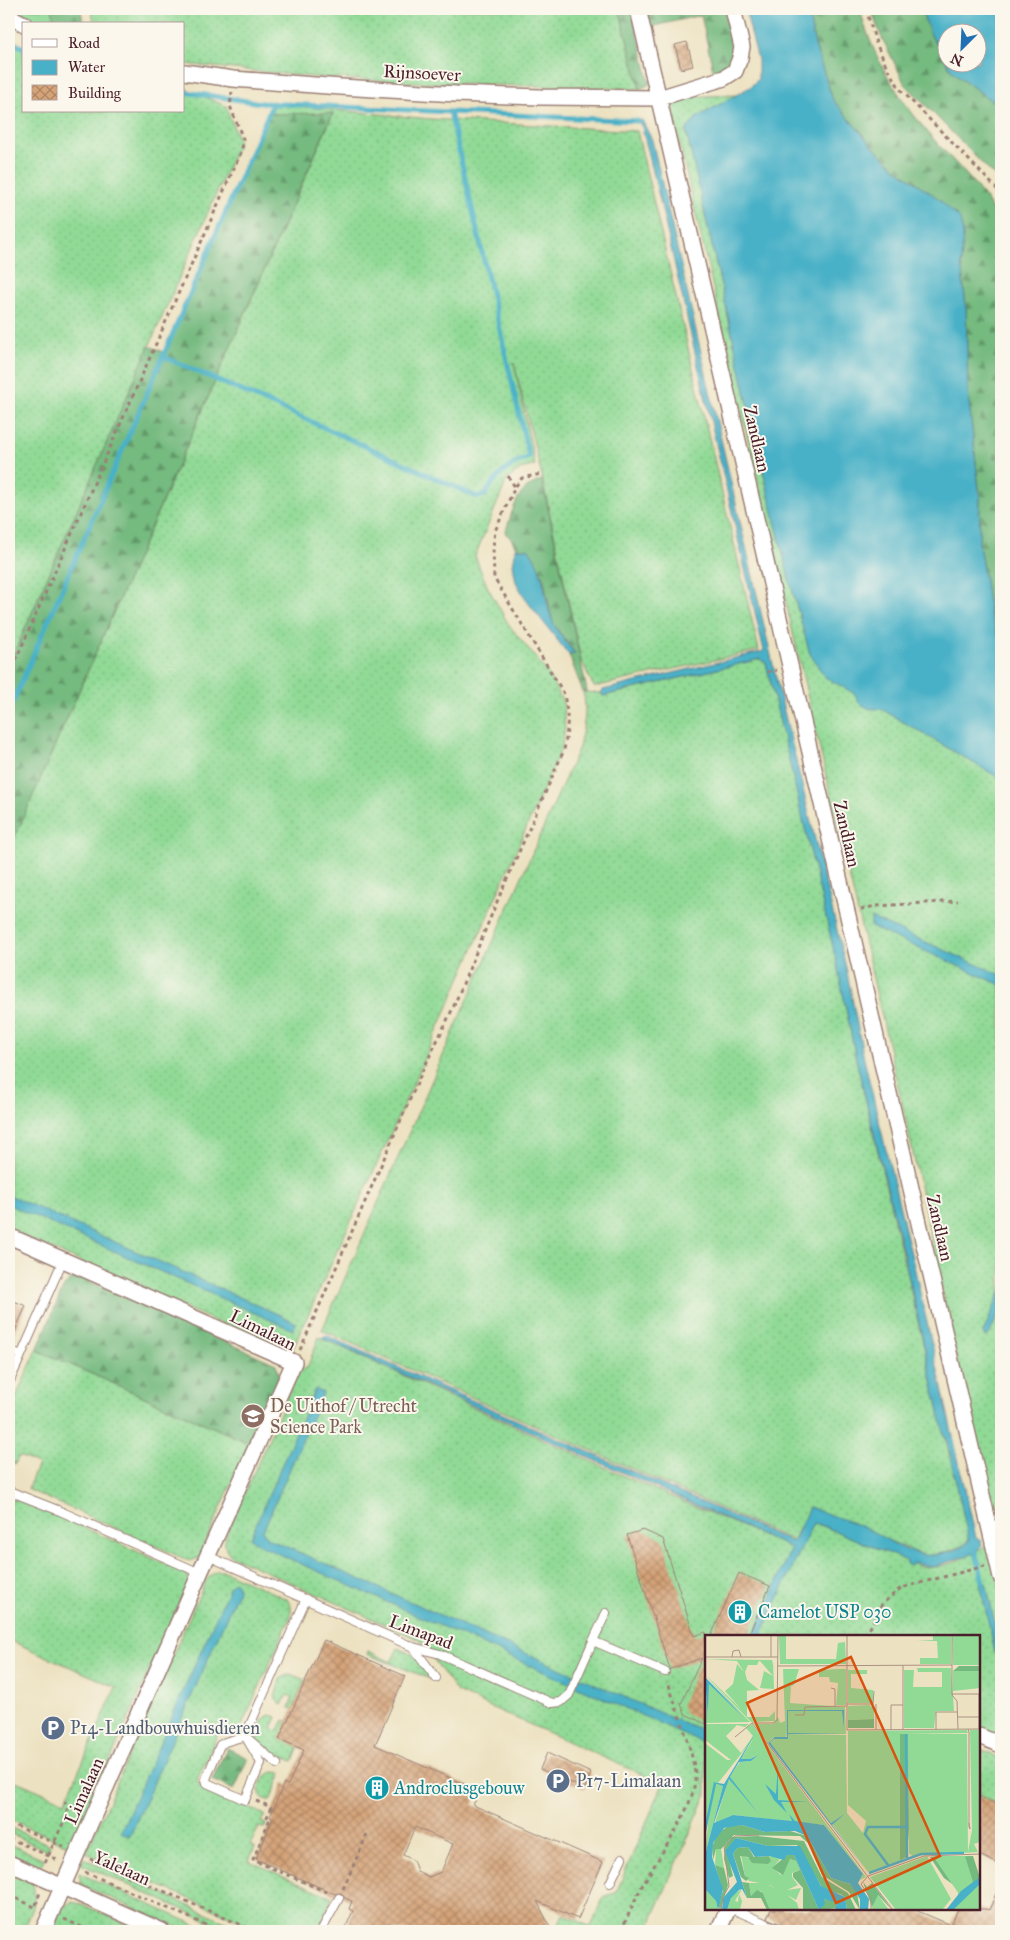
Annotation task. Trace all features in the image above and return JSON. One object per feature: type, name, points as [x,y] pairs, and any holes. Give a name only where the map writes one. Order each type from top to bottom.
[{"type":"street","name":"Zandlaan","points":[[638,9],[1001,1577]]},
{"type":"street","name":"Rijnsoever","points":[[185,72],[263,81],[437,93],[540,97],[659,98],[724,78],[735,70],[742,47],[733,9]]},
{"type":"street","points":[[9,16],[22,23]]},
{"type":"street","name":"Limalaan","points":[[9,1236],[294,1362],[43,1931]]},
{"type":"street","points":[[980,1736],[1001,1745]]},
{"type":"street","points":[[9,1863],[162,1931]]},
{"type":"street","points":[[718,1931],[728,1910]]},
{"type":"lane","points":[[9,1384],[63,1260]]},
{"type":"lane","points":[[9,1350],[21,1355]]},
{"type":"lane","points":[[9,1491],[60,1511],[200,1573]]},
{"type":"lane","name":"Limapad","points":[[208,1556],[413,1647],[440,1654],[552,1703],[566,1700],[606,1613]]},
{"type":"lane","points":[[245,1736],[306,1599]]},
{"type":"lane","points":[[593,1641],[666,1672]]},
{"type":"lane","points":[[413,1647],[436,1678]]},
{"type":"lane","points":[[245,1736],[276,1764]]},
{"type":"lane","points":[[245,1736],[261,1763],[244,1800],[207,1784],[206,1779],[220,1745],[245,1736]]},
{"type":"lane","points":[[610,1883],[622,1858]]},
{"type":"lane","points":[[321,1931],[339,1898]]},
{"type":"lane","points":[[734,1910],[784,1931]]},
{"type":"path","points":[[866,9],[876,43],[888,70],[901,90],[1001,193]]},
{"type":"path","points":[[9,675],[242,150],[243,139],[230,106],[232,90]]},
{"type":"path","points":[[294,1362],[421,1074],[453,1008],[496,904],[564,750],[569,728],[563,692],[494,578],[495,531],[515,487],[522,478],[541,474]]},
{"type":"path","points":[[508,476],[515,487]]},
{"type":"path","points":[[767,672],[779,670]]},
{"type":"path","points":[[876,906],[958,900]]},
{"type":"path","points":[[866,1635],[882,1604],[901,1588],[990,1564]]},
{"type":"path","points":[[621,1931],[645,1881],[669,1842],[692,1792],[694,1772],[688,1742],[675,1707],[666,1672]]},
{"type":"path","points":[[246,1797],[271,1807],[266,1820],[269,1821],[253,1860],[339,1898],[368,1832]]},
{"type":"path","points":[[9,1823],[75,1860],[255,1931]]},
{"type":"path","name":"Yalelaan","points":[[9,1838],[75,1860],[220,1931]]},
{"type":"green space","points":[[9,9],[52,9],[54,22],[31,22],[9,11]]},
{"type":"green space","points":[[15,9],[81,9],[83,22],[36,22]]},
{"type":"green space","points":[[92,9],[619,9],[640,89],[429,83],[314,77],[185,64],[185,22],[94,22]]},
{"type":"green space","points":[[619,9],[632,9],[650,84],[640,89]]},
{"type":"green space","points":[[647,9],[728,9],[735,36],[736,45],[734,53],[723,66],[713,70],[701,15],[651,27]]},
{"type":"green space","points":[[807,9],[860,9],[871,44],[897,91],[930,135],[983,195],[1001,228],[1001,646],[990,614],[979,544],[980,498],[968,393],[966,306],[961,263],[963,234],[875,149],[833,100],[816,49]]},
{"type":"green space","points":[[871,9],[921,9],[938,47],[938,72],[953,72],[1001,108],[1001,183],[905,84],[880,34]]},
{"type":"green space","points":[[9,38],[22,45],[22,112],[185,112],[185,88],[226,106],[239,142],[9,665]]},
{"type":"green space","points":[[736,95],[696,118],[686,131],[761,462],[788,575],[810,654],[920,730],[1001,779],[1001,1550],[961,1378],[907,1125],[671,107],[676,97]]},
{"type":"green space","points":[[283,105],[431,119],[637,131],[759,650],[594,687],[581,660],[540,468],[514,363],[535,465],[521,469],[507,480],[475,556],[487,586],[509,625],[547,672],[563,702],[565,730],[561,749],[419,1072],[292,1350],[285,1352],[9,1230],[9,850],[333,114],[270,114],[274,106]]},
{"type":"green space","points":[[333,113],[9,850],[9,665],[149,346],[164,352],[270,114]]},
{"type":"green space","points":[[542,480],[587,691],[583,692],[569,655],[575,653],[553,624],[543,577],[529,549],[516,548],[511,538],[505,533],[521,494],[533,484]]},
{"type":"green space","points":[[760,659],[766,663],[837,964],[856,1059],[969,1538],[966,1544],[944,1553],[925,1556],[810,1507],[793,1541],[322,1330],[579,747],[585,713],[583,692],[601,693],[603,696]]},
{"type":"green space","points":[[82,1278],[276,1364],[280,1376],[249,1443],[37,1350],[64,1286],[72,1279]]},
{"type":"green space","points":[[319,1337],[628,1478],[799,1551],[811,1525],[815,1523],[924,1567],[936,1567],[952,1563],[989,1545],[1001,1595],[1001,1737],[980,1727],[980,1635],[705,1635],[705,1798],[647,1931],[556,1931],[563,1914],[591,1927],[604,1896],[616,1893],[663,1784],[457,1692],[420,1640],[231,1556],[225,1543],[228,1531],[299,1370],[307,1368]]},
{"type":"green space","points":[[37,1350],[249,1443],[199,1558],[190,1561],[29,1490],[28,1488],[38,1464],[19,1456],[15,1464],[9,1461],[9,1412]]},
{"type":"green space","points":[[9,1494],[181,1571],[187,1574],[189,1581],[72,1847],[9,1819],[9,1778],[65,1802],[116,1687],[9,1640]]},
{"type":"green space","points":[[217,1571],[224,1571],[287,1599],[291,1606],[291,1616],[240,1730],[231,1733],[219,1731],[197,1780],[201,1786],[265,1815],[261,1822],[266,1824],[264,1828],[259,1827],[250,1845],[255,1847],[249,1861],[332,1897],[318,1931],[263,1931],[86,1853],[205,1582]]},
{"type":"green space","points":[[398,1648],[413,1655],[433,1680],[367,1654],[368,1651],[391,1662]]},
{"type":"green space","points":[[290,1674],[305,1680],[293,1709],[289,1708],[293,1697],[287,1695],[282,1705],[275,1698],[280,1679]]},
{"type":"green space","points":[[269,1715],[277,1717],[272,1728],[278,1731],[284,1720],[287,1721],[299,1747],[293,1761],[263,1748],[257,1743],[259,1727]]},
{"type":"green space","points":[[227,1748],[248,1758],[234,1790],[212,1780]]},
{"type":"green space","points":[[980,1749],[1001,1759],[1001,1806],[980,1796]]},
{"type":"green space","points":[[273,1772],[282,1773],[270,1801],[262,1797],[259,1790],[264,1778]]},
{"type":"green space","points":[[9,1827],[50,1845],[48,1851],[9,1833]]},
{"type":"green space","points":[[9,1844],[44,1859],[40,1867],[9,1853]]},
{"type":"green space","points":[[83,1858],[245,1931],[231,1931],[81,1864]]},
{"type":"green space","points":[[9,1872],[33,1883],[34,1903],[23,1931],[9,1928]]},
{"type":"green space","points":[[79,1873],[209,1931],[186,1931],[81,1885]]},
{"type":"green space","points":[[71,1902],[81,1904],[142,1931],[51,1931],[62,1908]]},
{"type":"water","points":[[745,9],[807,9],[816,49],[833,100],[875,149],[898,170],[939,199],[960,219],[963,234],[961,263],[966,306],[968,393],[980,498],[979,544],[990,614],[1001,646],[1001,779],[881,709],[870,709],[859,703],[855,694],[825,677],[810,654],[788,575],[761,462],[686,131],[696,118],[750,87],[758,79],[758,60]]},
{"type":"water","points":[[921,9],[1001,9],[1001,108],[953,72],[988,72],[988,22],[938,22],[938,47]]},
{"type":"water","points":[[642,120],[652,140],[781,699],[846,967],[864,1059],[915,1270],[976,1538],[981,1541],[982,1545],[978,1552],[933,1567],[913,1563],[911,1566],[906,1564],[907,1561],[813,1523],[761,1635],[754,1635],[791,1548],[322,1338],[325,1335],[789,1541],[795,1539],[809,1507],[857,1525],[903,1548],[923,1555],[948,1552],[961,1547],[969,1541],[906,1265],[856,1059],[837,964],[766,663],[760,659],[603,696],[601,693],[603,690],[764,651],[658,192],[642,127],[638,121]]},
{"type":"water","points":[[516,548],[529,549],[535,559],[542,577],[553,622],[575,654],[569,655],[526,600],[516,582],[513,565]]},
{"type":"water","points":[[871,918],[1001,975],[1001,985],[871,927]]},
{"type":"water","points":[[9,1195],[280,1315],[296,1323],[293,1330],[9,1205]]},
{"type":"water","points":[[1001,1290],[1001,1308],[989,1335],[985,1337],[983,1333]]},
{"type":"water","points":[[315,1389],[323,1393],[263,1531],[267,1538],[674,1719],[705,1731],[705,1744],[263,1547],[250,1538]]},
{"type":"water","points":[[235,1582],[237,1583],[238,1591],[130,1836],[123,1834],[121,1831],[230,1586]]},
{"type":"water","points":[[986,1583],[1001,1652],[1001,1672],[999,1671],[980,1584]]},
{"type":"building","points":[[687,42],[693,66],[681,69],[675,45]]},
{"type":"building","points":[[9,1299],[26,1306],[9,1344]]},
{"type":"building","name":"Camelot USP 030","points":[[643,1530],[663,1539],[694,1636],[706,1632],[705,1724],[685,1714],[681,1704],[702,1658],[670,1669],[627,1535]]},
{"type":"building","points":[[739,1573],[770,1586],[748,1635],[711,1635]]},
{"type":"building","name":"Androclusgebouw","points":[[324,1640],[405,1676],[375,1745],[480,1791],[473,1805],[603,1862],[578,1919],[537,1901],[552,1931],[344,1931],[353,1911],[349,1909],[352,1901],[345,1898],[341,1893],[335,1894],[256,1859],[273,1818],[270,1817],[284,1783],[288,1785],[304,1750],[279,1739]],"holes":[[[415,1827],[453,1844],[441,1872],[429,1877],[417,1871],[413,1860],[403,1855]]]},
{"type":"building","points":[[547,1753],[591,1773],[585,1789],[540,1769]]},
{"type":"building","points":[[980,1796],[1001,1806],[1001,1865],[980,1855]]},
{"type":"building","points":[[1001,1882],[1001,1931],[796,1931],[767,1918],[771,1910],[915,1910],[951,1925],[958,1910],[989,1910]]},
{"type":"waterway","points":[[9,41],[22,47]]},
{"type":"waterway","points":[[185,92],[262,103],[638,121]]},
{"type":"waterway","points":[[9,711],[273,103]]},
{"type":"waterway","points":[[162,356],[477,497],[485,495],[493,482],[504,472],[516,463],[529,457],[450,112]]},
{"type":"waterway","points":[[976,1553],[983,1582]]},
{"type":"place","name":"De Uithof / Utrecht Science Park","points":[[253,1416]]},
{"type":"place","name":"Camelot USP 030","points":[[740,1612]]},
{"type":"place","name":"P14-Landbouwhuisdieren","points":[[53,1728]]},
{"type":"place","name":"P17-Limalaan","points":[[558,1781]]},
{"type":"place","name":"Androclusgebouw","points":[[377,1788]]}]
